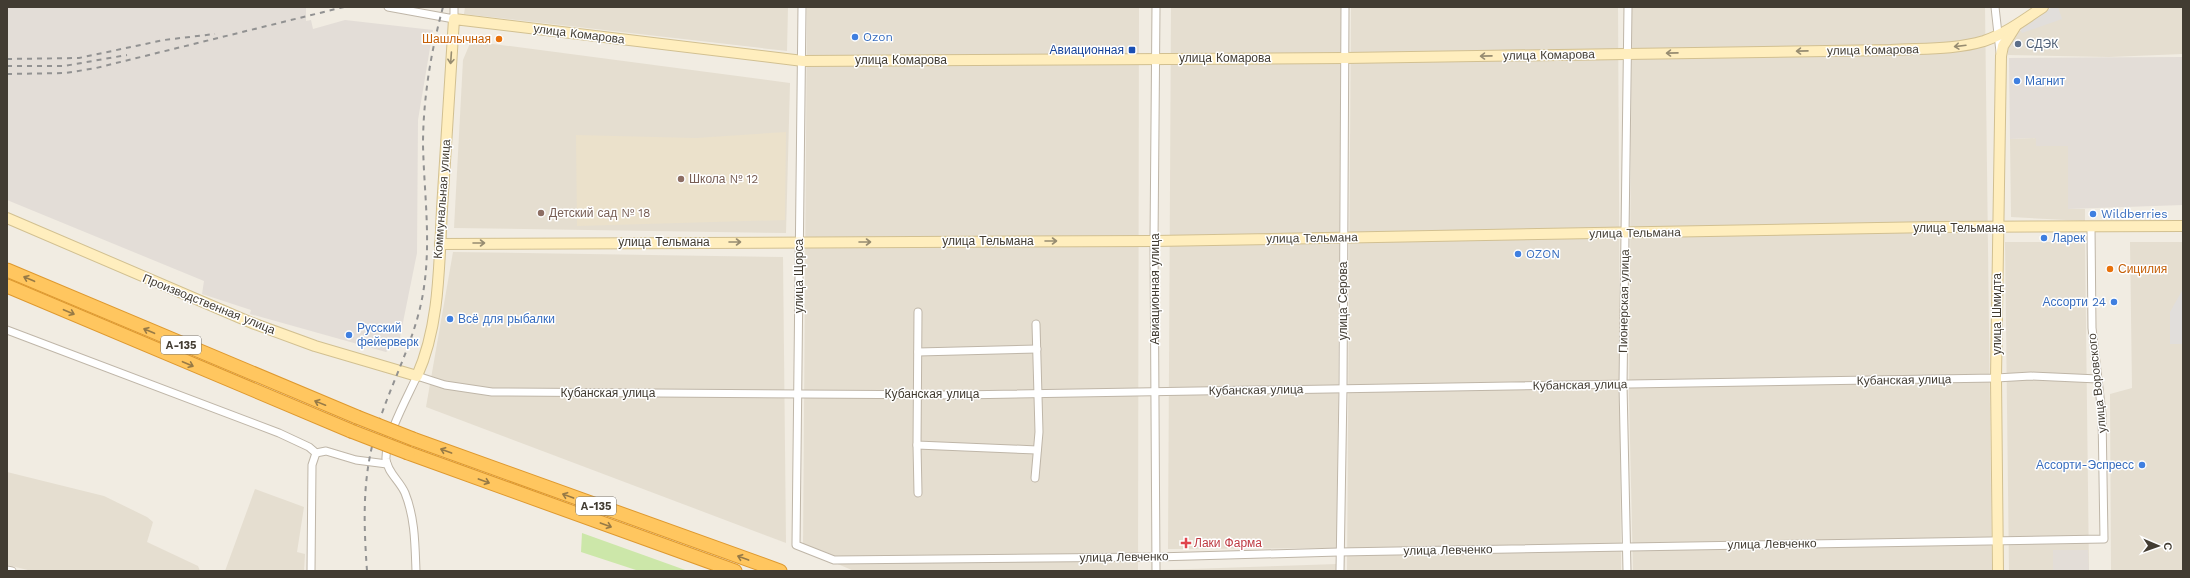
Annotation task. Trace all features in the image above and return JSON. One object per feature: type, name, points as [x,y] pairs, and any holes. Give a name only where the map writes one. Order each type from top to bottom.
[{"type":"highway","name":"А-135","points":[[7,270],[357,417],[413,439],[780,571]]},
{"type":"highway","name":"А-135","points":[[7,286],[351,431],[735,571]]},
{"type":"street","points":[[388,7],[454,19],[454,7]]},
{"type":"street","name":"улица Щорса","points":[[796,545],[799,242],[803,61],[802,7]]},
{"type":"street","name":"Авиационная улица","points":[[1156,7],[1154,240],[1156,571]]},
{"type":"street","name":"улица Серова","points":[[1340,571],[1339,552],[1343,389],[1345,7]]},
{"type":"street","name":"Пионерская улица","points":[[1627,571],[1623,385],[1628,7]]},
{"type":"street","name":"улица Шмидта","points":[[1995,7],[2000,56],[1996,378],[1998,571]]},
{"type":"street","name":"улица Комарова","points":[[454,19],[803,61],[1345,58],[1922,48],[1971,44],[1997,35],[2043,7]]},
{"type":"street","name":"Коммунальная улица","points":[[417,376],[424,360],[430,336],[440,244],[454,19]]},
{"type":"street","name":"улица Шмидта","points":[[2000,56],[2003,46],[2017,24]]},
{"type":"street","name":"Производственная улица","points":[[7,218],[252,323],[315,346],[417,376]]},
{"type":"street","name":"улица Тельмана","points":[[440,244],[1154,240],[2183,226]]},
{"type":"street","name":"улица Воровского","points":[[2091,228],[2092,328],[2102,414],[2104,539]]},
{"type":"street","points":[[918,312],[918,493]]},
{"type":"street","points":[[1035,478],[1038,394],[1036,324]]},
{"type":"street","points":[[7,330],[279,433],[309,447],[316,453]]},
{"type":"street","points":[[918,352],[1037,350]]},
{"type":"street","points":[[416,571],[413,517],[404,491],[387,464],[386,450],[417,376]]},
{"type":"street","name":"Кубанская улица","points":[[417,376],[445,385],[492,392],[798,394],[1038,394],[1623,385],[1996,378],[2031,376],[2098,378]]},
{"type":"street","points":[[917,445],[1037,450]]},
{"type":"street","points":[[316,453],[326,451],[356,460],[387,464]]},
{"type":"street","points":[[311,571],[312,465],[316,453]]},
{"type":"street","name":"улица Левченко","points":[[796,545],[834,560],[1156,557],[1339,552],[2104,539]]},
{"type":"street","points":[[7,570],[12,571]]},
{"type":"shaded area","points":[[7,7],[306,7],[306,21],[311,20],[313,29],[345,20],[433,30],[418,120],[417,253],[399,342],[386,352],[250,314],[251,310],[202,294],[204,281],[7,200]]},
{"type":"shaded area","points":[[465,7],[788,7],[787,51],[464,14]]},
{"type":"shaded area","points":[[807,7],[1139,7],[1138,571],[854,571],[803,549]]},
{"type":"shaded area","points":[[1171,7],[1341,7],[1337,548],[1168,549]]},
{"type":"shaded area","points":[[1351,7],[1618,7],[1621,571],[1347,571]]},
{"type":"shaded area","points":[[1632,7],[1985,7],[1992,571],[1633,571],[1629,397]]},
{"type":"shaded area","points":[[2052,7],[2058,7],[2062,19],[2022,33],[2020,29]]},
{"type":"shaded area","points":[[2055,7],[2183,7],[2183,54],[2109,57],[2008,55],[2008,39]]},
{"type":"shaded area","points":[[471,41],[790,83],[786,233],[454,228],[463,60]]},
{"type":"shaded area","points":[[2183,57],[2183,205],[2068,209],[2068,146],[2036,146],[2036,138],[2010,139],[2009,58]]},
{"type":"shaded area","name":"Школа № 12","points":[[786,132],[785,220],[577,226],[576,135],[696,138]]},
{"type":"shaded area","points":[[2036,138],[2036,146],[2068,146],[2068,209],[2085,209],[2085,221],[2011,217],[2010,139]]},
{"type":"shaded area","points":[[2005,242],[2085,242],[2089,571],[2009,571]]},
{"type":"shaded area","points":[[2130,242],[2183,242],[2183,571],[2111,571],[2110,394],[2132,388]]},
{"type":"shaded area","points":[[453,252],[783,257],[786,543],[426,407]]},
{"type":"shaded area","points":[[2183,289],[2183,344],[2170,344],[2170,312]]},
{"type":"shaded area","points":[[7,472],[104,496],[147,517],[153,522],[147,542],[198,566],[200,571],[32,571],[7,565]]},
{"type":"shaded area","points":[[255,489],[304,507],[297,552],[305,554],[304,571],[225,571]]},
{"type":"shaded area","points":[[2053,550],[2088,550],[2089,571],[2053,571]]},
{"type":"shaded area","points":[[1337,564],[1338,571],[1160,571],[1160,570]]},
{"type":"green space","points":[[582,533],[688,571],[639,571],[581,552]]},
{"type":"railway","points":[[7,74],[66,73],[96,68],[344,7]]},
{"type":"railway","points":[[367,571],[365,510],[367,472],[371,452],[375,433],[382,413],[412,335],[424,287],[427,251],[423,145],[424,110],[431,58],[443,7]]},
{"type":"railway","points":[[7,59],[79,58],[164,40],[215,34]]},
{"type":"railway","points":[[7,66],[64,66],[127,55]]},
{"type":"place","name":"Ozon","points":[[855,37]]},
{"type":"place","name":"Шашлычная","points":[[499,39]]},
{"type":"place","name":"СДЭК","points":[[2018,44]]},
{"type":"place","name":"Авиационная","points":[[1132,50]]},
{"type":"place","name":"Магнит","points":[[2017,81]]},
{"type":"place","name":"Школа № 12","points":[[681,179]]},
{"type":"place","name":"Детский сад № 18","points":[[541,213]]},
{"type":"place","name":"Wildberries","points":[[2093,214]]},
{"type":"place","name":"Ларек","points":[[2044,238]]},
{"type":"place","name":"OZON","points":[[1518,254]]},
{"type":"place","name":"Сицилия","points":[[2110,269]]},
{"type":"place","name":"Ассорти 24","points":[[2114,302]]},
{"type":"place","name":"Всё для рыбалки","points":[[450,319]]},
{"type":"place","name":"Русский фейерверк","points":[[349,335]]},
{"type":"place","name":"Ассорти-Эспресс","points":[[2142,465]]},
{"type":"place","name":"Лаки Фарма","points":[[1186,543]]}]
